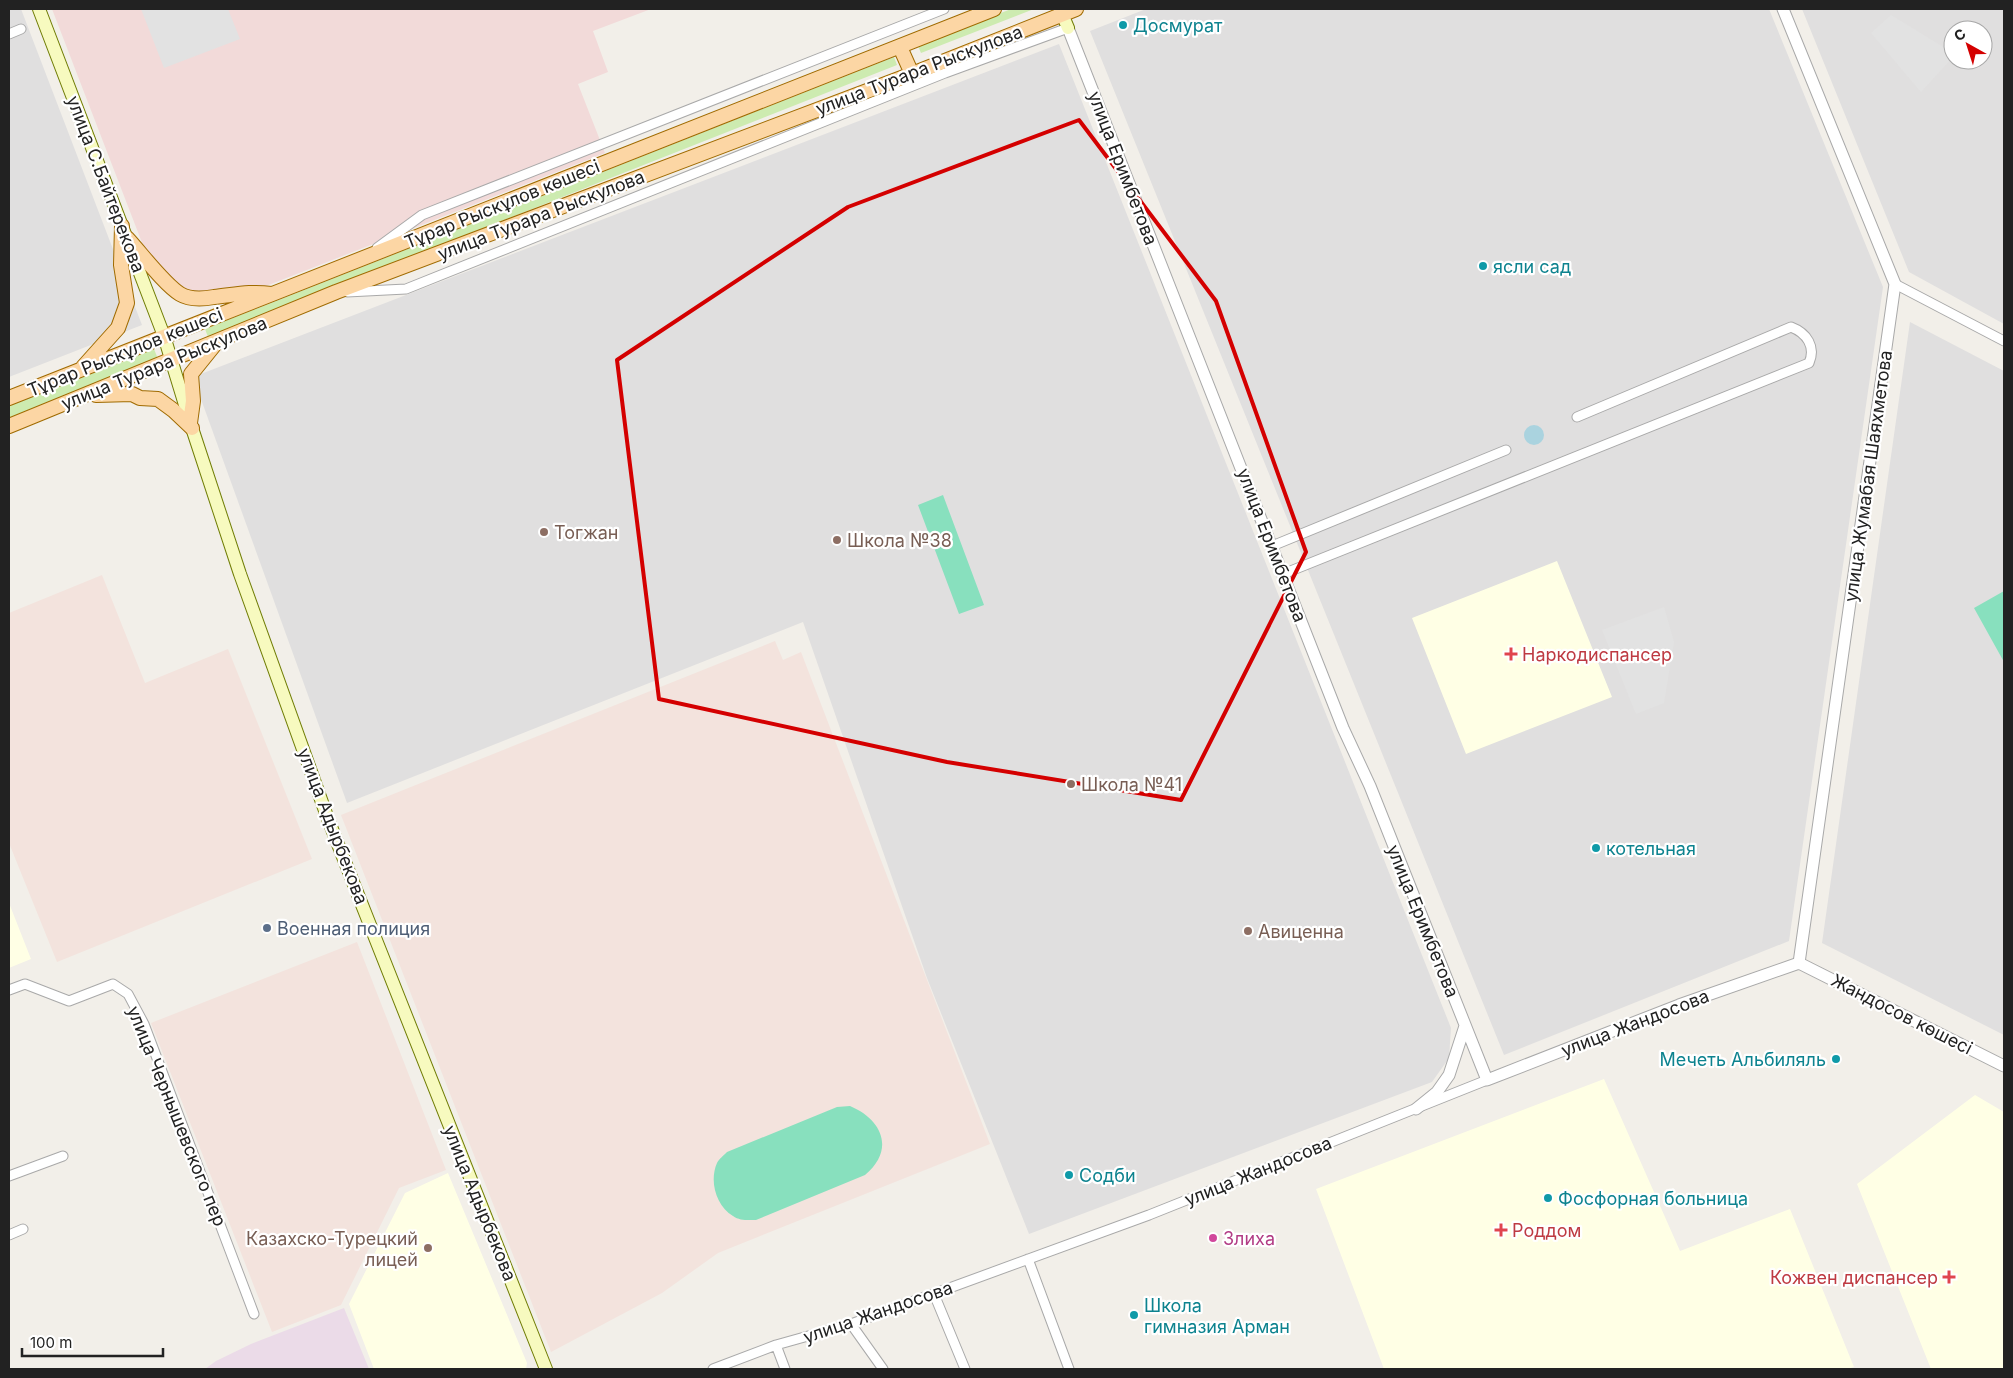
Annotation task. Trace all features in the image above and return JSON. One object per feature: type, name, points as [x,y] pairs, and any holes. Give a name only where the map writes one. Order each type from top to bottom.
[{"type":"main road","name":"улица С.Байтерекова","points":[[39,9],[172,360]]},
{"type":"main road","name":"Тұрар Рыскұлов көшесі","points":[[9,398],[994,9]]},
{"type":"main road","name":"улица Турара Рыскулова","points":[[9,426],[336,292],[912,74],[1061,12],[1076,9]]},
{"type":"main road","name":"улица Еримбетова","points":[[1061,12],[1068,28]]},
{"type":"main road","points":[[900,47],[912,74]]},
{"type":"main road","points":[[125,232],[170,285],[180,294],[187,297],[203,299],[254,291],[271,294]]},
{"type":"main road","points":[[82,369],[118,328],[128,303],[121,265],[125,232]]},
{"type":"main road","points":[[191,426],[193,401],[191,374],[218,341]]},
{"type":"main road","name":"улица Адырбекова","points":[[172,360],[191,426],[240,574],[328,819],[546,1369]]},
{"type":"main road","points":[[85,396],[132,394],[140,398],[158,399],[191,426]]},
{"type":"street","points":[[361,260],[422,215],[944,9]]},
{"type":"street","points":[[1783,9],[1895,284],[2004,340]]},
{"type":"street","points":[[336,292],[406,289],[954,70],[1068,28]]},
{"type":"street","name":"улица Еримбетова","points":[[1068,28],[1344,728],[1370,786],[1487,1080]]},
{"type":"street","points":[[9,34],[21,29]]},
{"type":"street","points":[[954,70],[986,44]]},
{"type":"street","name":"улица Жумабая Шаяхметова","points":[[1799,963],[1895,284]]},
{"type":"street","points":[[1283,574],[1809,363],[1812,356],[1812,348],[1800,331],[1791,327],[1577,417]]},
{"type":"street","points":[[1272,546],[1506,450]]},
{"type":"street","name":"Жандосов көшесі","points":[[1799,963],[2004,1066]]},
{"type":"street","name":"улица Жандосова","points":[[713,1369],[776,1345],[851,1324],[1149,1215],[1487,1080],[1679,1006],[1799,963]]},
{"type":"street","name":"улица Чернышевского пер","points":[[9,990],[25,984],[69,1000],[113,984],[128,994],[144,1024],[254,1314]]},
{"type":"street","points":[[1416,1109],[1437,1092],[1449,1076],[1465,1026]]},
{"type":"street","points":[[9,1176],[63,1156]]},
{"type":"street","points":[[9,1235],[23,1229]]},
{"type":"street","points":[[1028,1259],[1069,1369]]},
{"type":"street","points":[[934,1294],[965,1369]]},
{"type":"street","points":[[851,1324],[883,1369]]},
{"type":"street","points":[[776,1345],[785,1369]]},
{"type":"highlighted area","points":[[1079,120],[1216,301],[1306,552],[1181,800],[947,762],[659,699],[617,360],[848,207]]},
{"type":"shaded area","points":[[9,9],[21,9],[142,325],[9,377]]},
{"type":"shaded area","points":[[52,9],[651,9],[593,31],[608,72],[578,84],[605,153],[261,288],[199,301],[156,279]]},
{"type":"shaded area","points":[[141,9],[228,9],[240,39],[164,68]]},
{"type":"shaded area","points":[[1146,9],[1769,9],[1883,287],[1789,941],[1504,1055],[1090,31]]},
{"type":"shaded area","points":[[1802,9],[2004,9],[2004,324],[1909,272]]},
{"type":"shaded area","points":[[1891,15],[1943,47],[1943,68],[1921,92],[1871,33]]},
{"type":"shaded area","points":[[1059,44],[1451,1028],[1449,1058],[1432,1082],[1029,1234],[927,978],[803,622],[347,803],[193,377]]},
{"type":"shaded area","points":[[1910,322],[2004,371],[2004,1035],[1822,943]]},
{"type":"shaded area","name":"Наркодиспансер","points":[[1557,561],[1612,697],[1466,754],[1412,618]]},
{"type":"shaded area","points":[[102,575],[145,683],[228,649],[312,859],[57,962],[9,843],[9,613]]},
{"type":"shaded area","points":[[1664,607],[1674,642],[1664,703],[1636,714],[1602,630]]},
{"type":"shaded area","points":[[775,641],[783,660],[801,652],[990,1144],[718,1253],[662,1293],[551,1352],[341,815]]},
{"type":"shaded area","points":[[9,903],[31,959],[9,968]]},
{"type":"shaded area","points":[[357,942],[446,1170],[399,1188],[341,1305],[272,1332],[151,1023]]},
{"type":"shaded area","name":"Роддом","points":[[1604,1079],[1680,1251],[1790,1209],[1854,1367],[1847,1369],[1384,1369],[1316,1189]]},
{"type":"shaded area","name":"Кожвен диспансер","points":[[1975,1095],[2004,1112],[2004,1369],[1931,1369],[1857,1184]]},
{"type":"shaded area","name":"Казахско-Турецкий лицей","points":[[448,1173],[527,1363],[526,1369],[374,1369],[349,1304],[405,1193]]},
{"type":"shaded area","points":[[344,1308],[369,1369],[205,1369],[216,1361],[251,1344]]},
{"type":"green space","points":[[1011,9],[1034,9],[921,53],[918,46]]},
{"type":"green space","points":[[894,57],[897,65],[208,337],[205,329]]},
{"type":"green space","points":[[154,349],[158,359],[9,418],[9,406]]},
{"type":"green space","points":[[943,495],[984,605],[959,614],[918,505]]},
{"type":"green space","points":[[2004,591],[2004,662],[1974,608]]},
{"type":"green space","points":[[850,1106],[870,1119],[877,1127],[881,1136],[880,1156],[865,1175],[756,1220],[738,1219],[727,1212],[722,1206],[718,1200],[714,1177],[717,1163],[727,1152],[837,1107]]},
{"type":"water","points":[[1534,425],[1541,428],[1544,435],[1541,442],[1534,445],[1527,442],[1524,435],[1527,428]]},
{"type":"place","name":"Досмурат","points":[[1123,25]]},
{"type":"place","name":"ясли сад","points":[[1483,266]]},
{"type":"place","name":"Тогжан","points":[[544,532]]},
{"type":"place","name":"Школа №38","points":[[837,540]]},
{"type":"place","name":"Наркодиспансер","points":[[1511,654]]},
{"type":"place","name":"Школа №41","points":[[1071,784]]},
{"type":"place","name":"котельная","points":[[1596,848]]},
{"type":"place","name":"Военная полиция","points":[[267,928]]},
{"type":"place","name":"Авиценна","points":[[1248,931]]},
{"type":"place","name":"Мечеть Альбиляль","points":[[1836,1059]]},
{"type":"place","name":"Содби","points":[[1069,1175]]},
{"type":"place","name":"Фосфорная больница","points":[[1548,1198]]},
{"type":"place","name":"Роддом","points":[[1501,1230]]},
{"type":"place","name":"Злиха","points":[[1213,1238]]},
{"type":"place","name":"Казахско-Турецкий лицей","points":[[428,1248]]},
{"type":"place","name":"Кожвен диспансер","points":[[1949,1277]]},
{"type":"place","name":"Школа гимназия Арман","points":[[1134,1315]]}]
